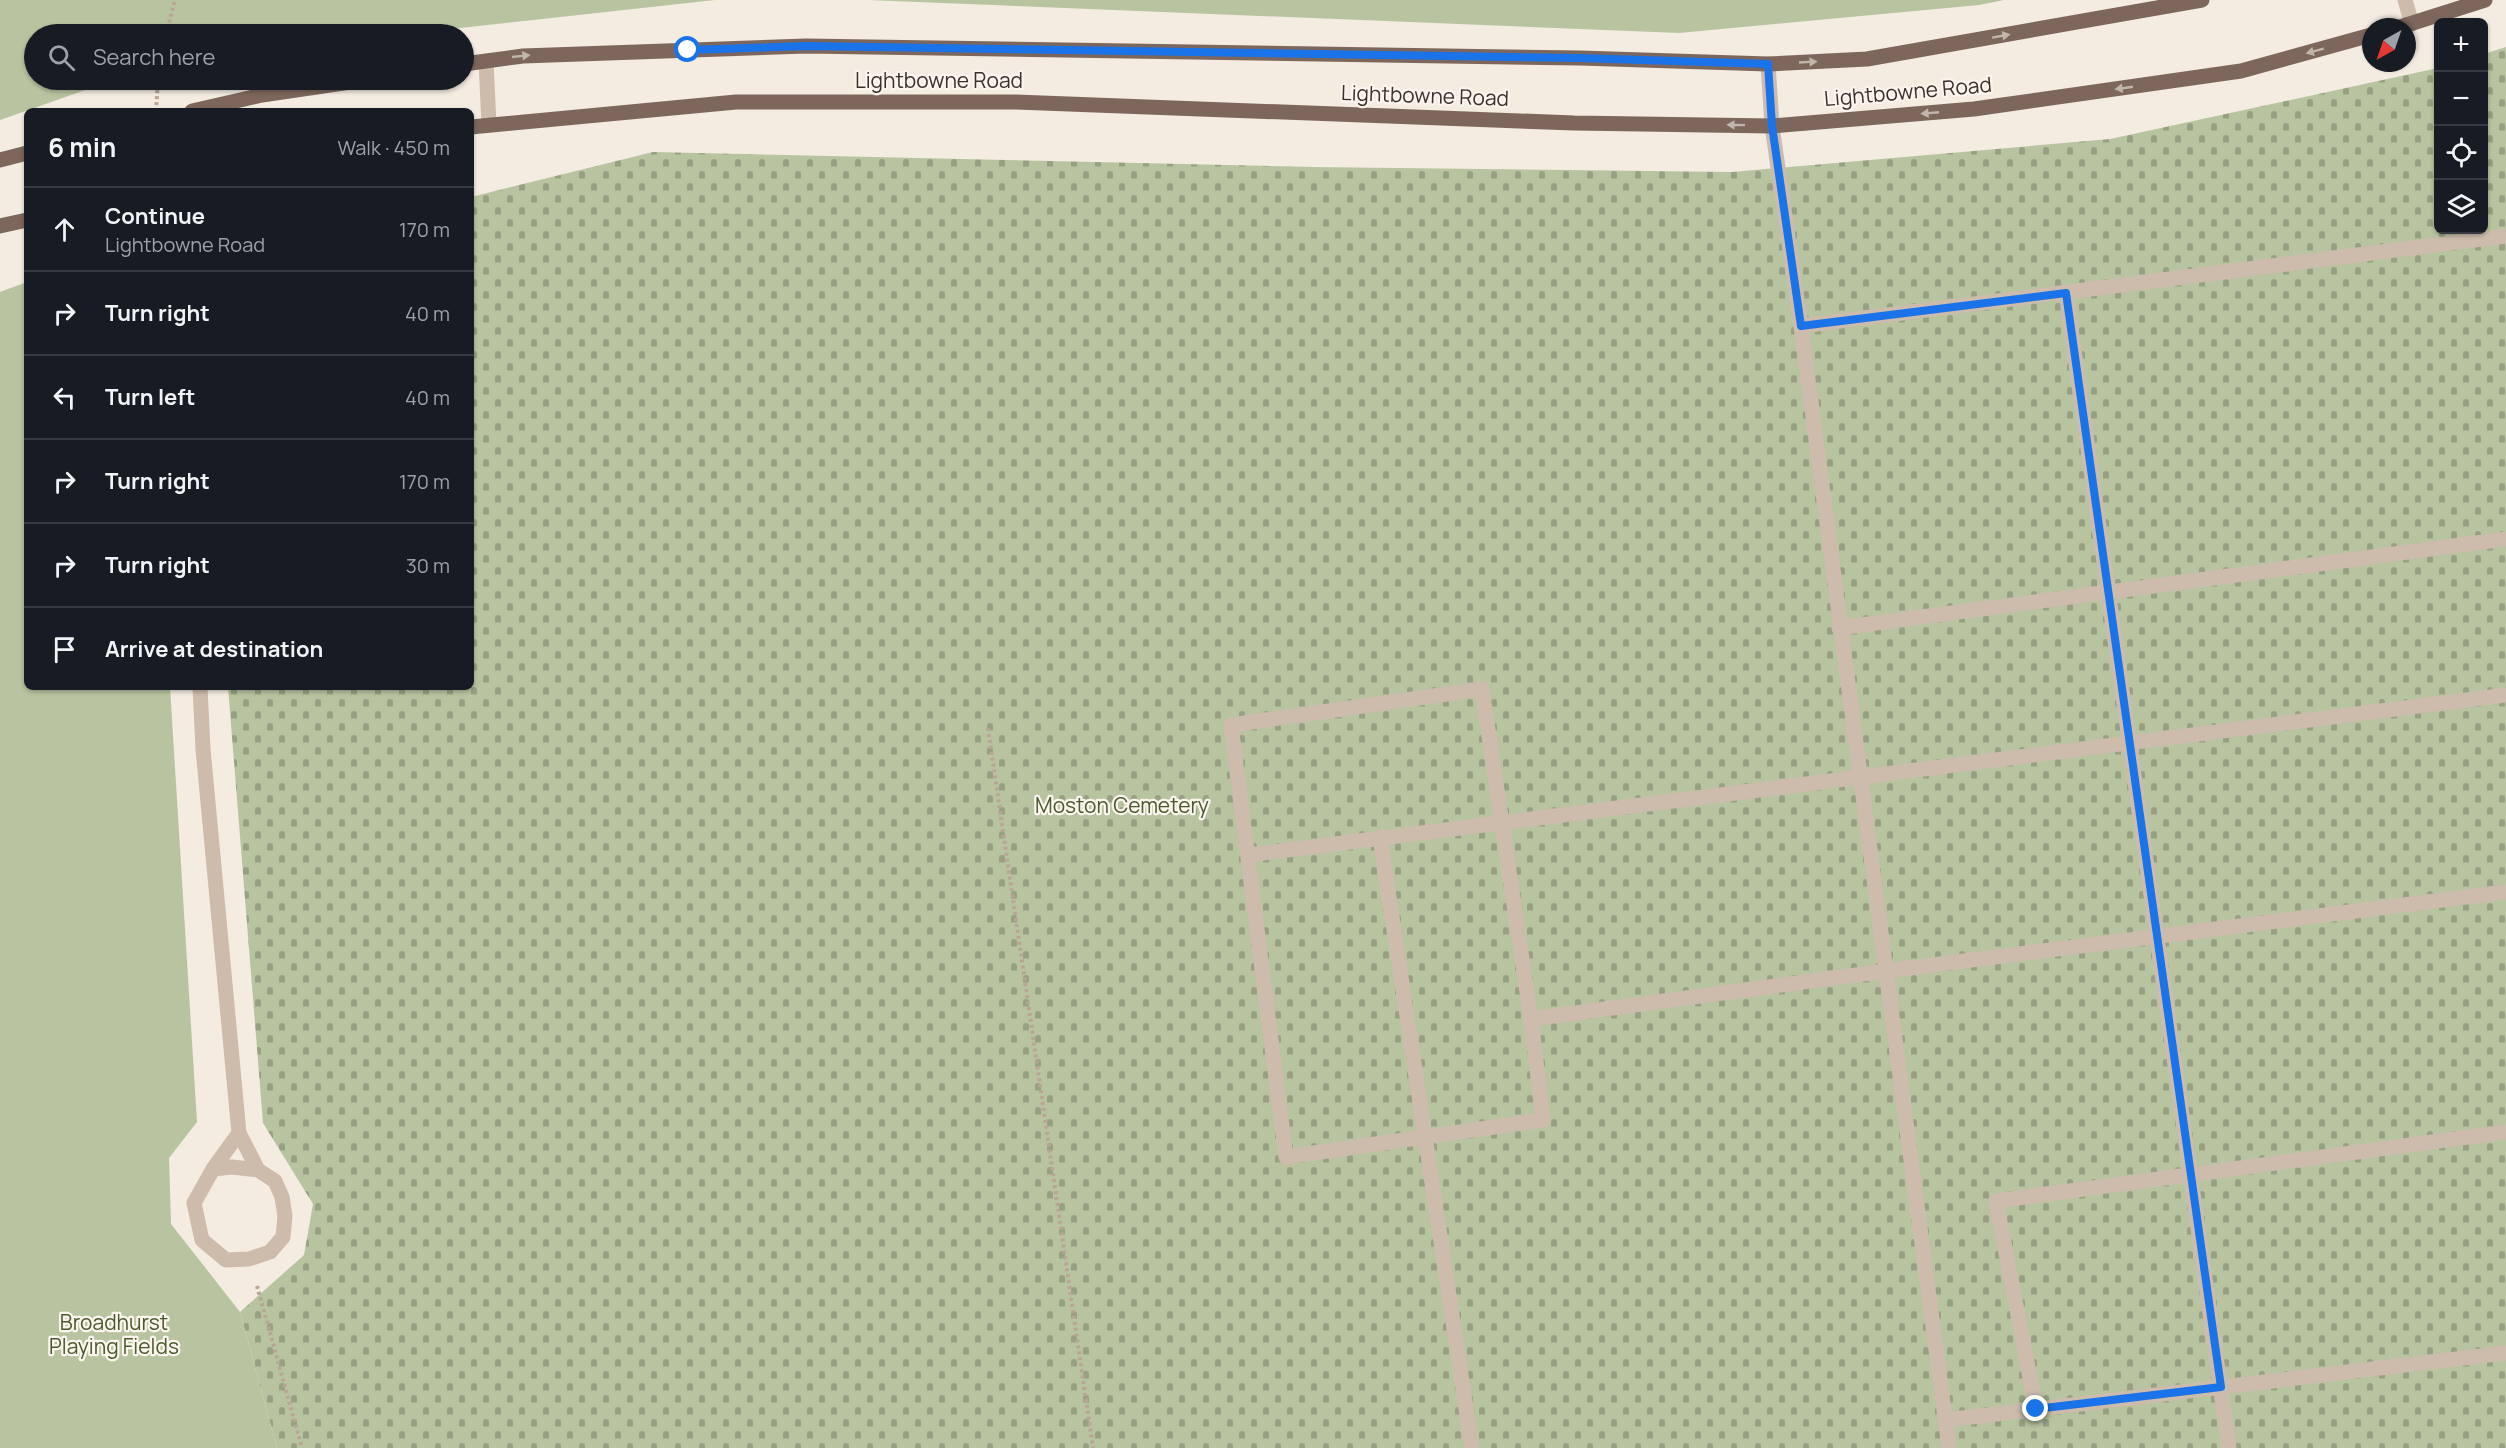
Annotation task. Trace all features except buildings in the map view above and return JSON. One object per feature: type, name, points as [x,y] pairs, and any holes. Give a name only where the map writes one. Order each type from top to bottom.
[{"type":"main road","name":"Lightbowne Road","points":[[474,63],[523,56],[806,46],[1580,58],[1768,64],[1867,59],[2202,0]]},
{"type":"main road","points":[[2416,22],[2485,0]]},
{"type":"main road","name":"Lightbowne Road","points":[[474,127],[736,102],[1015,102],[1574,123],[1772,126],[1974,109],[2241,71],[2362,37]]},
{"type":"main road","points":[[205,108],[296,90]]},
{"type":"main road","points":[[0,160],[24,154]]},
{"type":"main road","points":[[0,226],[24,221]]},
{"type":"lane","points":[[2405,0],[2406,18]]},
{"type":"lane","points":[[486,61],[489,125]]},
{"type":"lane","points":[[1768,64],[1772,126],[1801,326],[1839,628],[1950,1448]]},
{"type":"lane","points":[[1801,326],[2506,236]]},
{"type":"lane","points":[[2066,293],[2229,1448]]},
{"type":"lane","points":[[1839,628],[2506,539]]},
{"type":"lane","points":[[1482,689],[1502,822],[1531,1019],[1543,1120],[1286,1157],[1232,724],[1482,689]]},
{"type":"lane","points":[[200,690],[203,749],[239,1133],[258,1170]]},
{"type":"lane","points":[[1248,855],[2506,694]]},
{"type":"lane","points":[[1380,837],[1472,1448]]},
{"type":"lane","points":[[1531,1019],[1885,971],[2506,892]]},
{"type":"lane","points":[[2036,1409],[1996,1201],[2506,1132]]},
{"type":"lane","points":[[213,1169],[232,1167],[258,1170],[275,1181],[282,1197],[285,1216],[284,1237],[270,1252],[249,1259],[226,1260],[202,1240],[194,1203],[213,1169],[239,1133]]},
{"type":"lane","points":[[1946,1420],[2506,1353]]},
{"type":"path","points":[[169,24],[175,0]]},
{"type":"path","points":[[156,108],[157,90]]},
{"type":"path","points":[[988,728],[1093,1448]]},
{"type":"path","points":[[249,1259],[302,1448]]},
{"type":"green space","points":[[0,0],[715,0],[474,27],[474,24],[24,24],[24,90],[86,90],[34,108],[24,108],[24,112],[0,120]]},
{"type":"green space","points":[[868,0],[2004,0],[1979,5],[1679,33]]},
{"type":"green space","name":"Moston Cemetery","points":[[2506,47],[2506,1448],[277,1448],[240,1312],[304,1255],[313,1204],[263,1123],[228,690],[474,690],[474,196],[653,152],[1312,167],[1732,172],[2110,139],[2434,69],[2434,234],[2488,234],[2488,53]]},
{"type":"green space","name":"Broadhurst Playing Fields","points":[[24,283],[24,690],[170,690],[197,1122],[169,1158],[171,1224],[240,1312],[277,1448],[0,1448],[0,292]]},
{"type":"route","points":[[688,50],[806,46],[1580,58],[1768,64],[1772,126],[1801,326],[2066,293],[2221,1387],[2036,1409]]}]
